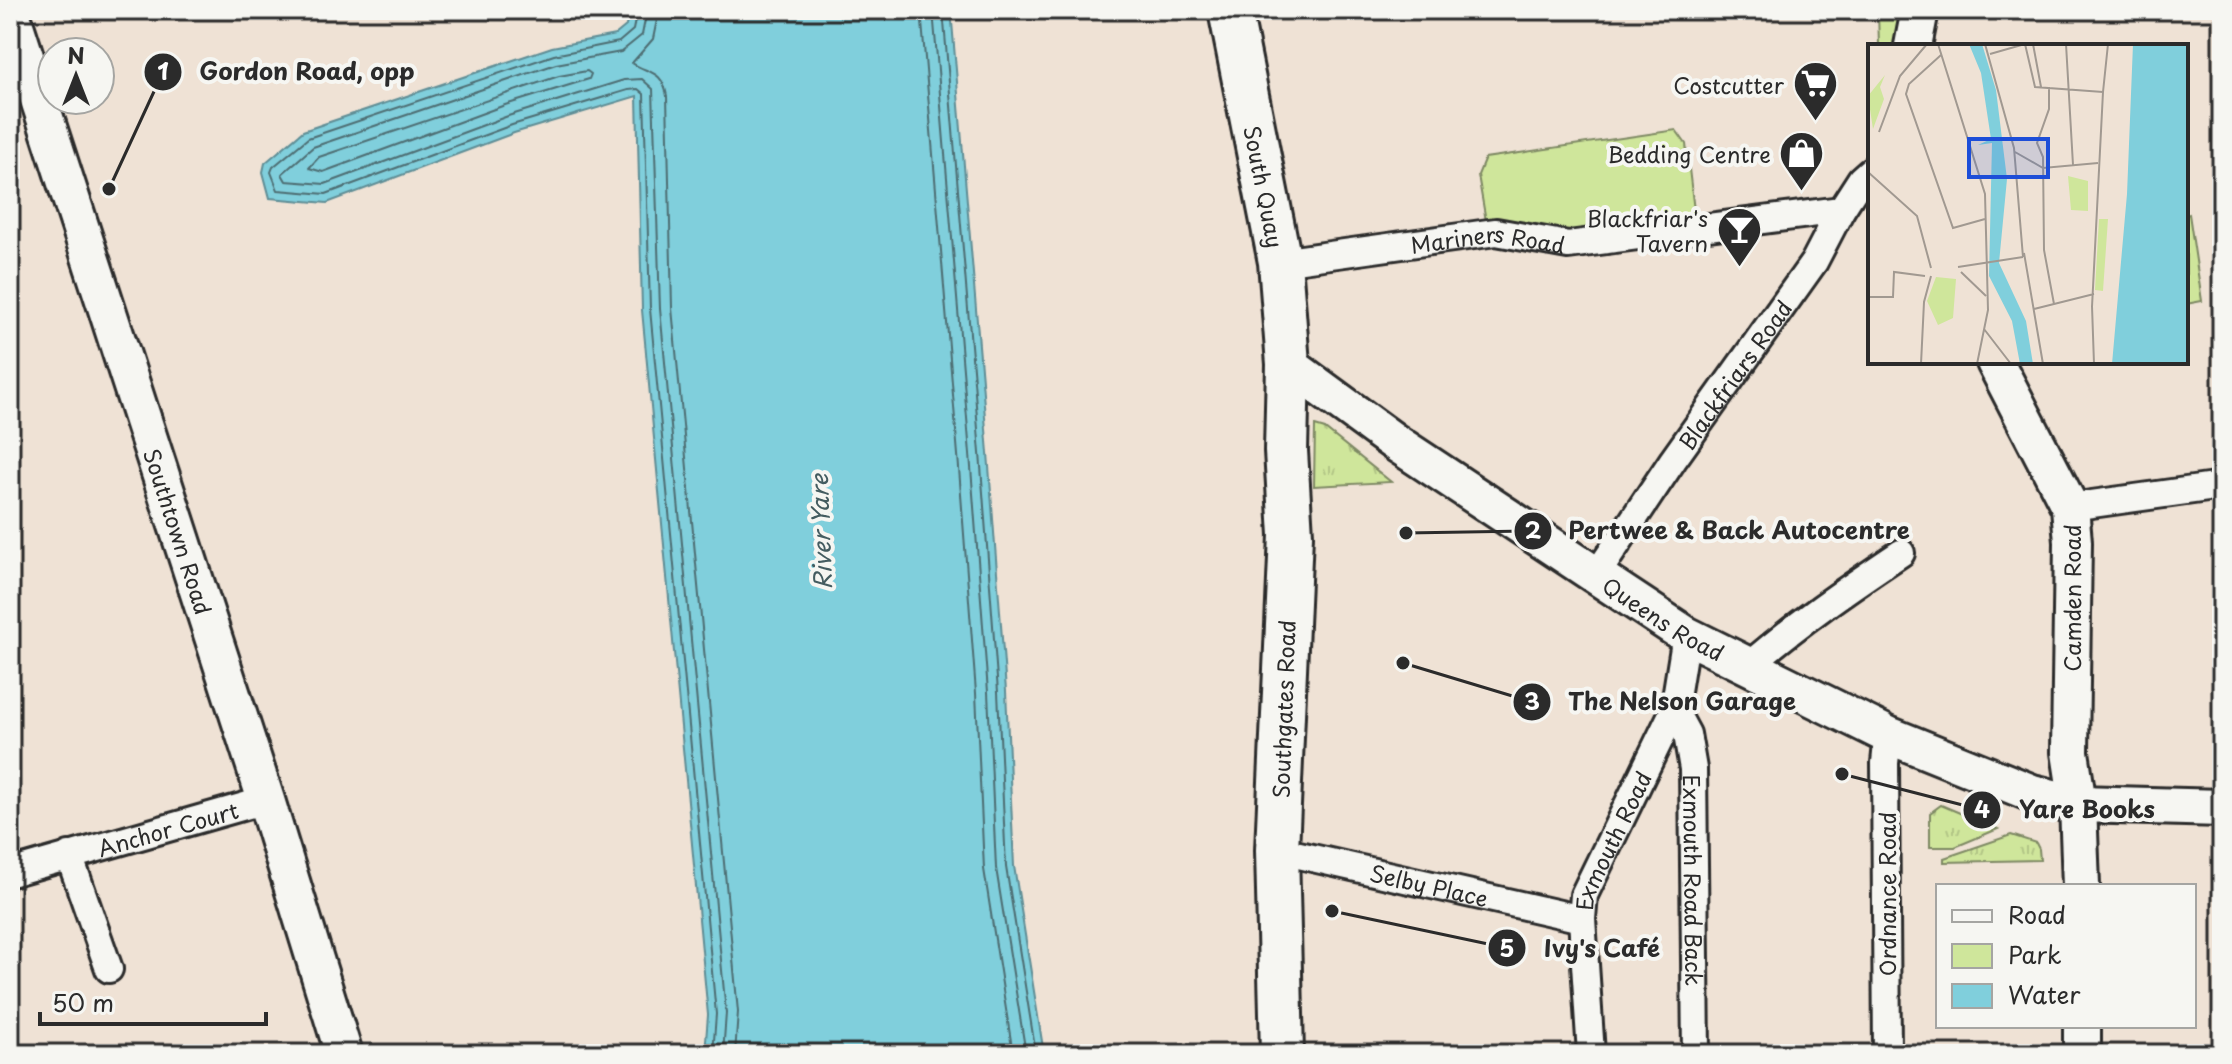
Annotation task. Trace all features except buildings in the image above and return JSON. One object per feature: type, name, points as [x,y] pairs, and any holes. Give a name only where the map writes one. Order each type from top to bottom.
[{"type":"main road","name":"South Quay","points":[[1230,10],[1280,262],[1288,364]]},
{"type":"main road","name":"Southgates Road","points":[[1282,1054],[1277,850],[1291,535],[1286,451],[1288,364]]},
{"type":"street","name":"Southtown Road","points":[[10,10],[266,800],[344,1054]]},
{"type":"street","points":[[1913,44],[1920,10]]},
{"type":"street","name":"Blackfriars Road","points":[[1595,577],[1673,460],[1814,262],[1841,210],[1868,173]]},
{"type":"street","name":"Mariners Road","points":[[1280,262],[1496,232],[1568,245],[1841,210]]},
{"type":"street","name":"Queens Road","points":[[1288,364],[1393,441],[1686,635],[1888,735],[2032,793],[2078,804],[2222,808]]},
{"type":"street","name":"Camden Road","points":[[1996,364],[2070,507],[2073,542],[2070,752],[2078,804],[2081,884]]},
{"type":"street","points":[[2070,507],[2222,486]]},
{"type":"street","points":[[1747,667],[1843,591],[1901,553]]},
{"type":"street","name":"Exmouth Road","points":[[1591,1054],[1582,919],[1584,895],[1674,710],[1686,635]]},
{"type":"street","name":"Exmouth Road Back","points":[[1674,710],[1687,734],[1693,769],[1696,1054]]},
{"type":"street","name":"Ordnance Road","points":[[1887,1054],[1885,763],[1888,735]]},
{"type":"street","name":"Anchor Court","points":[[10,873],[266,800]]},
{"type":"street","name":"Selby Place","points":[[1277,850],[1582,919]]},
{"type":"street","name":"Anchor Court","points":[[69,855],[109,969]]},
{"type":"street","points":[[2082,1028],[2082,1054]]},
{"type":"green space","points":[[1878,10],[1901,10],[1894,44],[1879,44]]},
{"type":"green space","points":[[1676,130],[1686,144],[1695,219],[1565,235],[1486,221],[1478,175],[1485,158]]},
{"type":"green space","points":[[2188,214],[2202,301],[2188,304]]},
{"type":"green space","points":[[1315,426],[1325,429],[1391,482],[1314,486]]},
{"type":"green space","points":[[1941,805],[1998,829],[1955,847],[1930,847],[1930,813]]},
{"type":"green space","points":[[2011,835],[2036,843],[2040,860],[1944,862],[1944,858]]},
{"type":"water","name":"River Yare","points":[[629,10],[951,10],[1006,691],[1014,866],[1044,1054],[705,1054],[708,1015],[642,310],[637,96],[514,133],[327,203],[270,198],[263,172],[265,163],[303,131],[552,47],[615,35],[626,26]]},
{"type":"place","name":"Costcutter","points":[[1815,123]]},
{"type":"place","name":"Gordon Road, opp","points":[[109,189]]},
{"type":"place","name":"Bedding Centre","points":[[1802,192]]},
{"type":"place","name":"Blackfriar's Tavern","points":[[1739,269]]},
{"type":"place","name":"Pertwee & Back Autocentre","points":[[1406,533]]},
{"type":"place","name":"The Nelson Garage","points":[[1403,663]]},
{"type":"place","name":"Yare Books","points":[[1842,774]]},
{"type":"place","name":"Ivy's Café","points":[[1332,911]]}]
